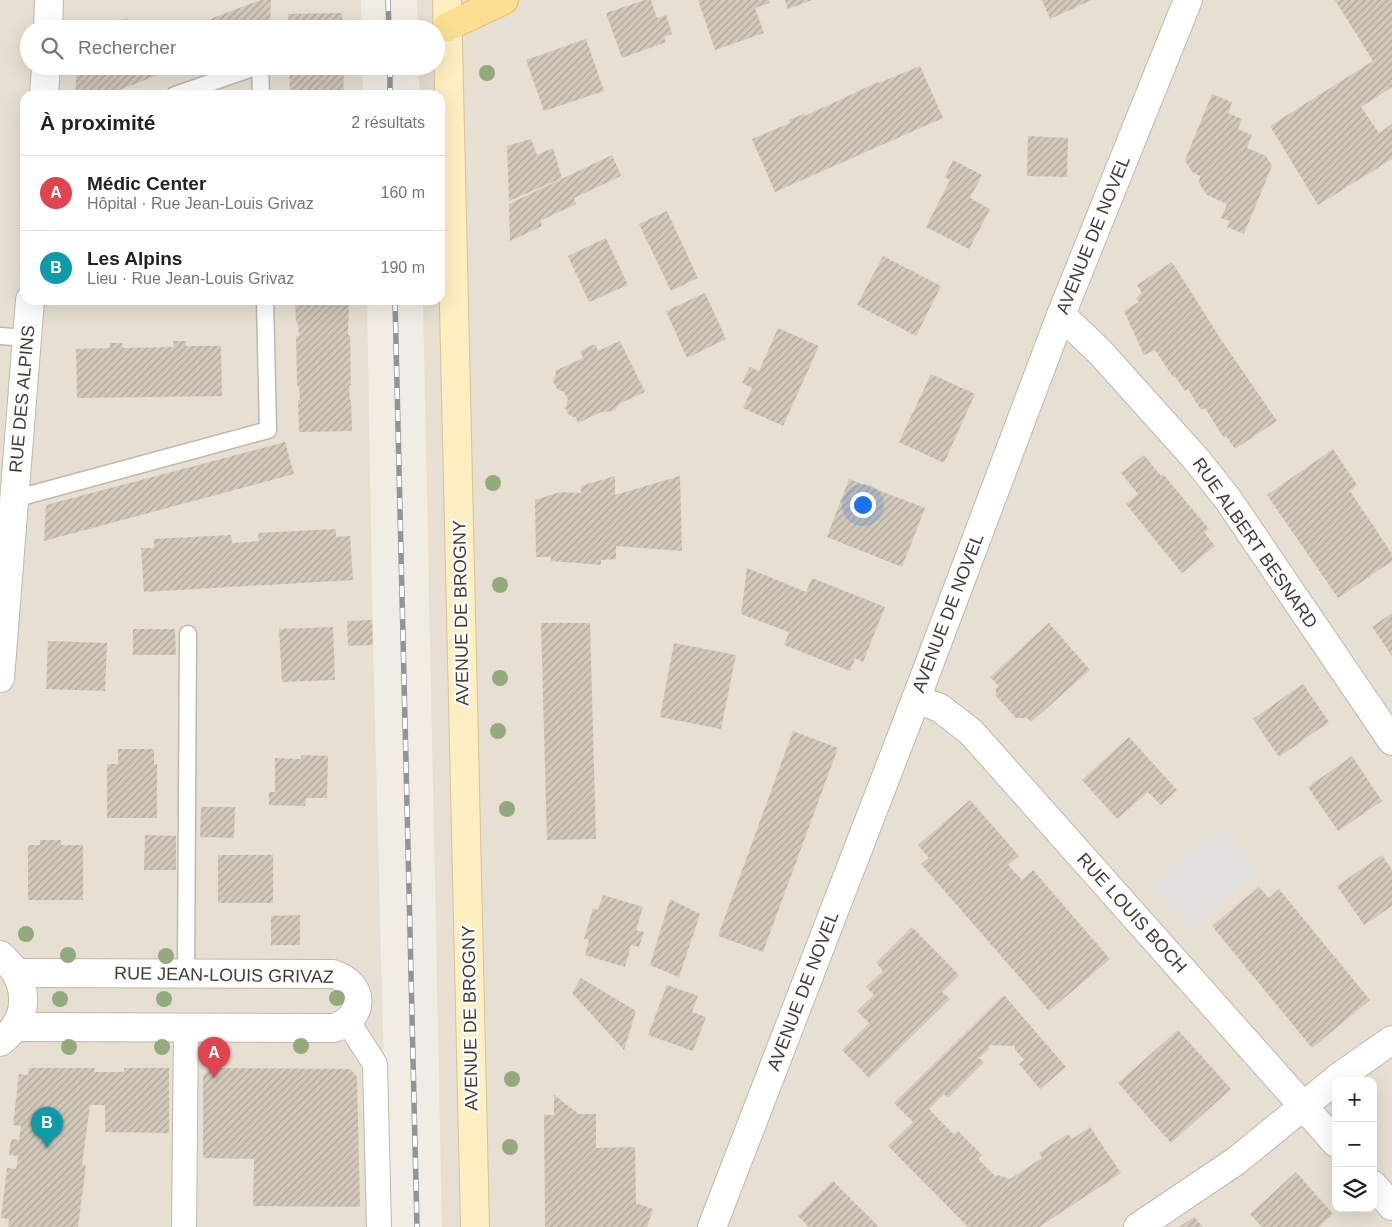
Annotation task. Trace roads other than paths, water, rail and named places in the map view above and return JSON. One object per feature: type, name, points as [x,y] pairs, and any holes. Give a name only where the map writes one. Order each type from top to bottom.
[{"type":"main road","name":"AVENUE DE BROGNY","points":[[447,0],[475,1227]]},
{"type":"main road","points":[[447,28],[504,0]]},
{"type":"street","points":[[48,20],[49,0]]},
{"type":"street","name":"AVENUE DE NOVEL","points":[[712,1227],[916,699],[1061,315],[1188,0]]},
{"type":"street","points":[[44,90],[45,75]]},
{"type":"street","name":"RUE DES ALPINS","points":[[0,678],[30,305]]},
{"type":"street","name":"RUE ALBERT BESNARD","points":[[1061,315],[1105,358],[1196,459],[1227,498],[1392,741]]},
{"type":"street","name":"RUE LOUIS BOCH","points":[[916,699],[940,708],[971,732],[1332,1138]]},
{"type":"street","points":[[8,964],[22,984],[23,1000],[20,1017],[8,1035]]},
{"type":"street","name":"RUE JEAN-LOUIS GRIVAZ","points":[[8,964],[186,973],[333,974],[343,977],[356,991],[358,1001],[356,1011],[348,1022]]},
{"type":"street","points":[[8,1035],[186,1027],[334,1028],[348,1022],[375,1064],[379,1227]]},
{"type":"street","points":[[184,1227],[186,1027]]},
{"type":"street","points":[[1138,1227],[1236,1161],[1339,1077],[1392,1040]]},
{"type":"street","points":[[1377,1189],[1392,1206]]},
{"type":"lane","points":[[189,90],[233,75]]},
{"type":"lane","points":[[260,75],[261,90]]},
{"type":"lane","points":[[14,499],[268,430],[265,305]]},
{"type":"lane","points":[[0,336],[27,338]]},
{"type":"lane","points":[[186,973],[188,634]]},
{"type":"railway","points":[[388,0],[389,20]]},
{"type":"railway","points":[[390,75],[390,90]]},
{"type":"railway","points":[[395,305],[417,1227]]},
{"type":"place","name":"Médic Center","points":[[214,1078]]},
{"type":"place","name":"Les Alpins","points":[[47,1148]]}]
